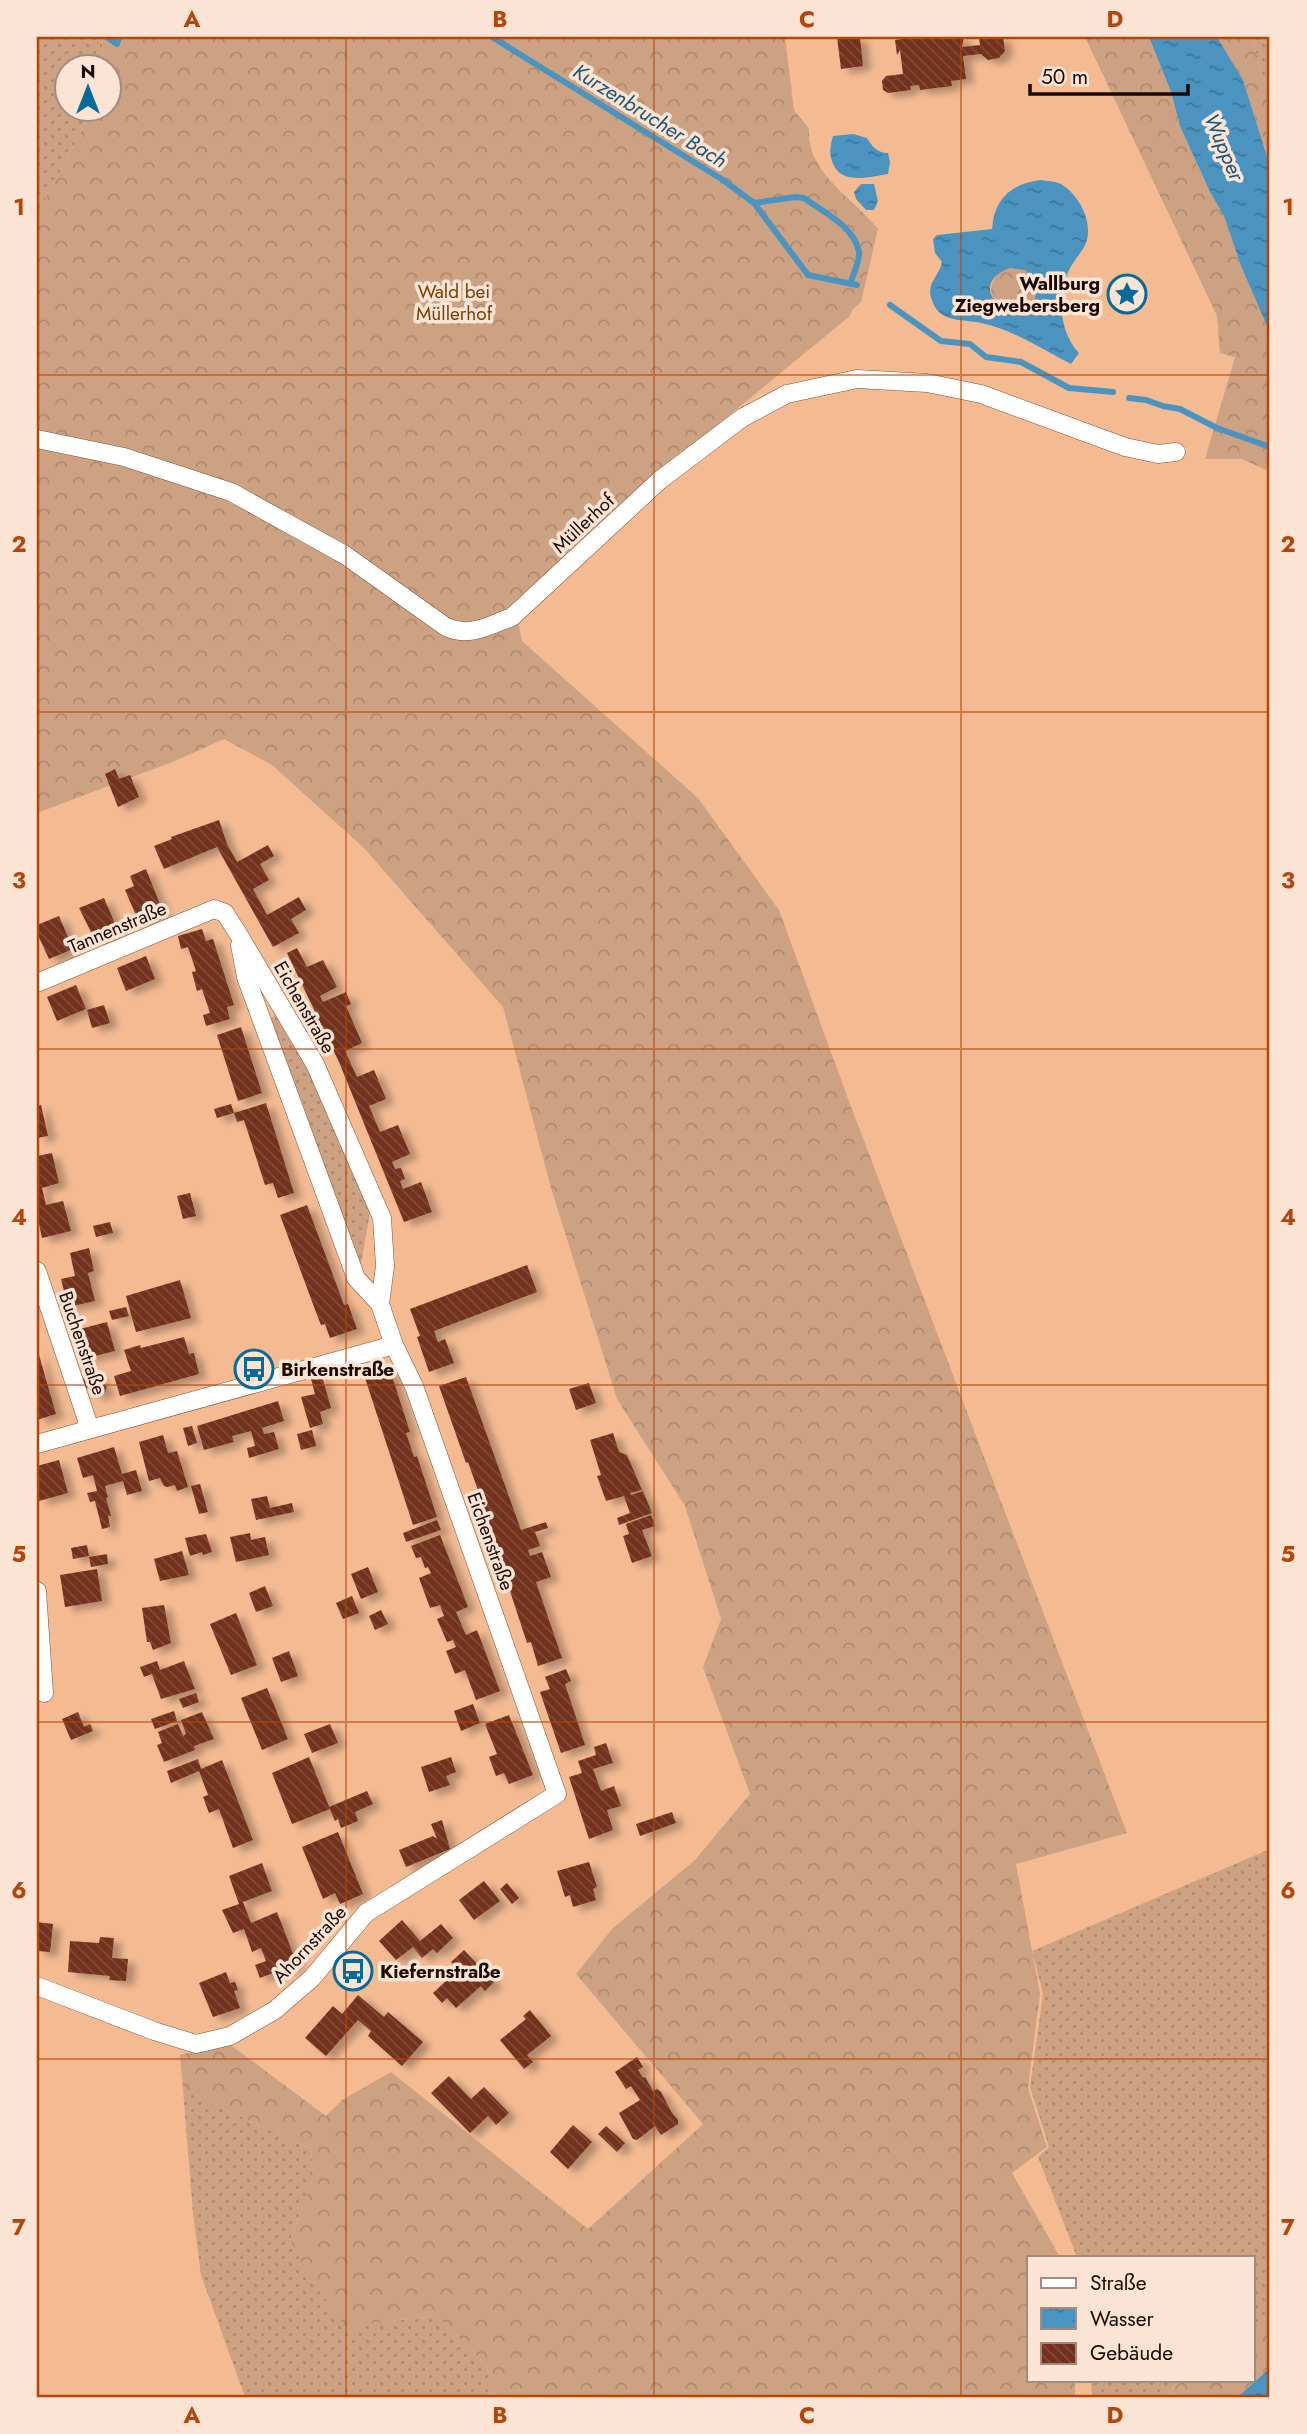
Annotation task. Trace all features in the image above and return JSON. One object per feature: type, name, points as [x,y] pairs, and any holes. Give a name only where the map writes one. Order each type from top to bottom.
[{"type":"street","name":"Müllerhof","points":[[37,439],[124,457],[232,492],[345,555],[446,627],[461,632],[488,628],[512,617],[660,480],[742,418],[787,394],[857,379],[927,383],[981,394],[1125,447],[1158,454],[1176,452]]},
{"type":"street","name":"Eichenstraße","points":[[214,909],[225,913],[315,1064],[382,1218],[384,1266],[380,1304]]},
{"type":"street","name":"Tannenstraße","points":[[37,983],[214,909]]},
{"type":"street","name":"Eichenstraße","points":[[237,932],[246,978],[356,1278],[380,1304],[394,1345],[414,1385],[557,1794]]},
{"type":"street","name":"Buchenstraße","points":[[37,1271],[90,1429]]},
{"type":"street","points":[[37,1444],[394,1345]]},
{"type":"street","points":[[37,1591],[44,1693]]},
{"type":"street","name":"Ahornstraße","points":[[37,1986],[154,2031],[196,2044],[230,2036],[275,2010],[312,1978],[366,1913],[557,1794]]},
{"type":"green space","points":[[37,37],[102,37],[103,52],[52,52],[52,122],[86,122],[37,215]]},
{"type":"green space","name":"Wald bei Müllerhof","points":[[102,37],[785,37],[794,110],[809,129],[810,145],[815,159],[833,184],[878,229],[861,302],[852,310],[850,316],[721,422],[514,603],[522,641],[698,798],[779,910],[1127,1833],[1016,1864],[1040,1994],[1028,2088],[1047,2147],[1012,2173],[1059,2256],[1027,2256],[1027,2382],[1075,2382],[1075,2397],[496,2397],[486,2365],[437,2316],[372,2323],[350,2333],[312,2281],[290,2240],[313,2178],[311,2149],[183,2090],[180,2055],[228,2043],[326,2116],[342,2100],[391,2072],[588,2229],[703,2124],[576,1974],[613,1928],[695,1860],[750,1794],[703,1667],[721,1619],[685,1506],[617,1399],[551,1188],[503,1007],[364,848],[272,765],[224,739],[175,761],[37,813],[37,215],[86,122],[122,122],[122,52],[103,52]]},
{"type":"green space","points":[[1085,37],[1149,37],[1171,92],[1180,126],[1224,216],[1241,266],[1270,333],[1270,472],[1242,459],[1205,459],[1235,357],[1220,353],[1217,316]]},
{"type":"green space","points":[[1217,37],[1252,37],[1270,95],[1270,166],[1243,80]]},
{"type":"green space","points":[[1252,37],[1270,37],[1270,95],[1262,76]]},
{"type":"green space","points":[[1014,267],[1030,274],[1037,290],[1030,306],[1014,313],[998,306],[991,290],[998,274]]},
{"type":"green space","points":[[278,1013],[326,1105],[370,1213],[360,1270],[268,1020]]},
{"type":"green space","points":[[1270,1849],[1270,2314],[1254,2326],[1254,2256],[1077,2256],[1038,2157],[1049,2147],[1030,2087],[1043,1994],[1032,1951]]},
{"type":"green space","points":[[183,2090],[311,2149],[313,2178],[290,2240],[372,2323],[437,2316],[486,2365],[496,2397],[245,2397],[201,2275]]},
{"type":"green space","points":[[1270,2314],[1270,2368],[1238,2397],[1169,2397],[1172,2389],[1181,2382],[1254,2382],[1254,2326]]},
{"type":"green space","points":[[1091,2382],[1180,2382],[1172,2388],[1169,2397],[1092,2397]]},
{"type":"water","name":"Wupper","points":[[1149,37],[1217,37],[1243,80],[1270,166],[1270,333],[1241,266],[1224,216],[1180,126],[1171,92]]},
{"type":"water","points":[[853,134],[867,138],[878,150],[888,153],[888,174],[857,178],[837,171],[830,153],[833,136]]},
{"type":"water","points":[[1040,180],[1061,184],[1078,201],[1088,224],[1086,244],[1070,268],[1061,301],[1067,335],[1079,353],[1071,364],[1004,330],[947,317],[937,309],[931,296],[931,285],[942,262],[935,253],[933,239],[937,235],[992,229],[1000,201],[1013,189]],"holes":[[[1010,268],[1025,270],[1034,281],[1036,294],[1030,307],[1021,313],[1010,312],[992,297],[990,287],[995,277]]]},
{"type":"water","points":[[861,184],[874,184],[878,201],[874,210],[866,210],[856,199],[854,192]]},
{"type":"water","points":[[1270,2368],[1270,2397],[1238,2397],[1240,2395]]},
{"type":"building","points":[[837,37],[860,37],[863,66],[841,69]]},
{"type":"building","points":[[913,37],[964,37],[962,47],[980,45],[979,37],[1003,37],[1005,51],[999,58],[988,60],[981,54],[963,56],[966,79],[951,81],[952,86],[920,90],[919,85],[910,86],[911,90],[888,93],[883,90],[882,81],[886,76],[903,74],[900,50],[897,55],[895,40]]},
{"type":"building","points":[[115,769],[119,779],[130,775],[139,797],[118,807],[105,774]]},
{"type":"building","points":[[219,820],[227,844],[237,862],[268,845],[274,856],[260,864],[269,880],[253,889],[267,915],[299,897],[306,910],[291,919],[299,933],[273,947],[217,847],[164,869],[154,846]]},
{"type":"building","points":[[146,869],[163,912],[139,922],[125,890],[134,886],[130,876]]},
{"type":"building","points":[[104,898],[118,931],[95,940],[79,908]]},
{"type":"building","points":[[59,916],[73,949],[49,959],[37,933],[37,925]]},
{"type":"building","points":[[202,929],[206,941],[213,939],[234,1005],[227,1007],[230,1019],[206,1026],[203,1015],[210,1013],[202,989],[197,991],[192,972],[196,971],[188,947],[181,949],[178,936]]},
{"type":"building","points":[[297,948],[307,967],[323,960],[337,987],[320,996],[323,1002],[346,992],[351,1004],[346,1006],[362,1043],[345,1051],[357,1077],[374,1070],[386,1099],[369,1106],[380,1132],[398,1125],[410,1154],[392,1162],[395,1169],[401,1168],[405,1179],[400,1181],[403,1189],[421,1182],[432,1212],[404,1222],[339,1062],[287,953]]},
{"type":"building","points":[[146,956],[155,979],[126,991],[117,968]]},
{"type":"building","points":[[76,985],[86,1009],[57,1021],[47,997]]},
{"type":"building","points":[[104,1005],[110,1023],[92,1028],[87,1010]]},
{"type":"building","points":[[241,1027],[262,1093],[238,1101],[217,1035]]},
{"type":"building","points":[[266,1103],[294,1193],[278,1198],[273,1183],[265,1185],[244,1120],[237,1122],[234,1113]]},
{"type":"building","points":[[231,1104],[234,1113],[217,1118],[214,1109]]},
{"type":"building","points":[[41,1105],[48,1136],[37,1138],[37,1106]]},
{"type":"building","points":[[52,1153],[59,1183],[42,1188],[46,1205],[63,1201],[71,1231],[42,1238],[37,1214],[37,1156]]},
{"type":"building","points":[[190,1193],[196,1216],[183,1219],[177,1196]]},
{"type":"building","points":[[307,1205],[344,1305],[348,1304],[357,1329],[330,1338],[325,1324],[321,1325],[280,1215]]},
{"type":"building","points":[[110,1222],[113,1233],[96,1237],[93,1226]]},
{"type":"building","points":[[89,1248],[94,1271],[88,1273],[95,1301],[68,1307],[61,1279],[75,1276],[70,1253]]},
{"type":"building","points":[[527,1265],[537,1292],[434,1331],[438,1342],[445,1339],[454,1363],[429,1372],[410,1309]]},
{"type":"building","points":[[180,1280],[191,1318],[136,1332],[126,1296]]},
{"type":"building","points":[[126,1307],[129,1316],[112,1320],[109,1311]]},
{"type":"building","points":[[107,1322],[115,1351],[87,1358],[80,1329]]},
{"type":"building","points":[[184,1337],[189,1354],[194,1353],[199,1374],[120,1396],[114,1376],[131,1371],[124,1350]]},
{"type":"building","points":[[37,1348],[56,1414],[37,1420]]},
{"type":"building","points":[[390,1370],[410,1432],[406,1433],[414,1457],[417,1456],[437,1517],[413,1525],[365,1378]]},
{"type":"building","points":[[99,1375],[101,1383],[107,1386],[105,1392],[99,1396],[92,1393],[92,1386],[86,1388],[82,1379]]},
{"type":"building","points":[[322,1376],[331,1408],[320,1412],[323,1424],[310,1428],[301,1397],[315,1394],[311,1379]]},
{"type":"building","points":[[466,1377],[521,1530],[546,1522],[548,1528],[535,1532],[540,1546],[528,1550],[530,1556],[542,1552],[551,1577],[536,1582],[562,1658],[538,1666],[531,1642],[527,1643],[486,1513],[439,1386]]},
{"type":"building","points":[[589,1383],[596,1403],[576,1410],[569,1389]]},
{"type":"building","points":[[278,1401],[284,1421],[262,1428],[264,1434],[274,1432],[279,1449],[249,1458],[247,1448],[255,1446],[251,1431],[232,1436],[234,1442],[204,1450],[197,1426]]},
{"type":"building","points":[[192,1426],[197,1443],[188,1446],[183,1428]]},
{"type":"building","points":[[312,1430],[316,1446],[301,1450],[297,1434]]},
{"type":"building","points":[[613,1433],[619,1452],[627,1455],[642,1490],[630,1493],[631,1495],[643,1491],[652,1513],[619,1525],[617,1518],[630,1513],[624,1496],[606,1501],[597,1476],[601,1475],[590,1440]]},
{"type":"building","points":[[163,1435],[168,1453],[177,1451],[188,1487],[177,1491],[175,1485],[164,1486],[160,1478],[149,1481],[139,1442]]},
{"type":"building","points":[[114,1447],[122,1474],[136,1470],[142,1491],[127,1495],[123,1481],[105,1486],[111,1516],[108,1516],[110,1527],[102,1529],[95,1501],[90,1502],[87,1493],[97,1491],[93,1475],[83,1478],[77,1458]]},
{"type":"building","points":[[59,1460],[68,1493],[39,1501],[37,1466]]},
{"type":"building","points":[[200,1484],[208,1512],[199,1514],[191,1486]]},
{"type":"building","points":[[267,1496],[270,1508],[292,1503],[294,1512],[256,1520],[251,1499]]},
{"type":"building","points":[[651,1515],[655,1526],[642,1530],[652,1556],[632,1563],[623,1536],[629,1534],[626,1524]]},
{"type":"building","points":[[437,1520],[441,1530],[406,1542],[403,1533]]},
{"type":"building","points":[[250,1533],[251,1540],[265,1537],[269,1555],[236,1562],[230,1537]]},
{"type":"building","points":[[206,1534],[212,1552],[190,1556],[185,1538]]},
{"type":"building","points":[[440,1535],[468,1607],[456,1612],[466,1635],[477,1630],[500,1691],[476,1700],[465,1670],[455,1674],[446,1651],[456,1647],[453,1640],[447,1642],[437,1619],[444,1616],[440,1605],[430,1608],[419,1578],[431,1573],[428,1567],[425,1568],[421,1557],[416,1558],[411,1546]]},
{"type":"building","points":[[87,1545],[89,1556],[73,1559],[71,1548]]},
{"type":"building","points":[[182,1551],[189,1575],[160,1581],[154,1559]]},
{"type":"building","points":[[107,1554],[108,1564],[91,1567],[89,1557]]},
{"type":"building","points":[[368,1567],[378,1592],[361,1599],[351,1574]]},
{"type":"building","points":[[97,1569],[102,1601],[65,1607],[60,1575]]},
{"type":"building","points":[[265,1586],[273,1606],[256,1612],[249,1593]]},
{"type":"building","points":[[352,1596],[359,1613],[343,1619],[336,1603]]},
{"type":"building","points":[[164,1605],[171,1643],[153,1650],[150,1642],[147,1642],[142,1608]]},
{"type":"building","points":[[381,1610],[388,1624],[375,1630],[369,1616]]},
{"type":"building","points":[[236,1613],[257,1665],[231,1675],[210,1624]]},
{"type":"building","points":[[289,1651],[298,1676],[281,1682],[272,1658]]},
{"type":"building","points":[[157,1661],[160,1670],[184,1661],[195,1689],[161,1699],[152,1674],[144,1677],[140,1667]]},
{"type":"building","points":[[566,1669],[571,1681],[565,1684],[585,1745],[561,1753],[540,1692],[550,1689],[545,1677]]},
{"type":"building","points":[[267,1688],[288,1739],[262,1750],[241,1698]]},
{"type":"building","points":[[196,1693],[199,1702],[183,1708],[179,1699]]},
{"type":"building","points":[[473,1704],[480,1723],[461,1731],[454,1711]]},
{"type":"building","points":[[174,1711],[177,1721],[155,1729],[151,1719]]},
{"type":"building","points":[[78,1712],[84,1727],[90,1724],[93,1731],[71,1740],[62,1719]]},
{"type":"building","points":[[202,1712],[214,1739],[164,1762],[157,1745],[162,1743],[158,1732],[178,1724],[183,1736],[186,1734],[181,1720]]},
{"type":"building","points":[[509,1715],[533,1775],[509,1784],[504,1773],[496,1776],[489,1757],[497,1754],[485,1724]]},
{"type":"building","points":[[330,1724],[338,1743],[312,1753],[304,1734]]},
{"type":"building","points":[[606,1743],[613,1763],[593,1769],[601,1791],[614,1786],[621,1806],[607,1810],[613,1830],[589,1839],[569,1777],[582,1773],[578,1761],[596,1755],[594,1747]]},
{"type":"building","points":[[309,1757],[330,1809],[292,1824],[272,1773]]},
{"type":"building","points":[[451,1757],[456,1772],[446,1776],[450,1785],[429,1792],[421,1767]]},
{"type":"building","points":[[198,1759],[201,1769],[222,1760],[253,1840],[233,1848],[219,1809],[209,1813],[203,1797],[208,1795],[199,1771],[171,1783],[167,1771]]},
{"type":"building","points":[[367,1791],[373,1804],[355,1812],[358,1821],[341,1828],[329,1807]]},
{"type":"building","points":[[672,1812],[676,1823],[640,1836],[636,1824]]},
{"type":"building","points":[[442,1820],[450,1849],[406,1867],[399,1850],[433,1836],[437,1839],[431,1824]]},
{"type":"building","points":[[338,1832],[363,1894],[340,1904],[335,1893],[323,1899],[302,1847]]},
{"type":"building","points":[[589,1862],[597,1887],[593,1889],[596,1900],[573,1907],[570,1895],[565,1897],[557,1871]]},
{"type":"building","points":[[262,1863],[272,1891],[243,1902],[251,1923],[277,1912],[297,1964],[260,1978],[255,1965],[266,1961],[261,1948],[252,1952],[244,1929],[233,1933],[222,1910],[239,1904],[229,1876]]},
{"type":"building","points":[[484,1881],[500,1901],[474,1920],[459,1900]]},
{"type":"building","points":[[507,1883],[519,1898],[512,1904],[500,1889]]},
{"type":"building","points":[[402,1920],[420,1941],[441,1924],[453,1938],[437,1953],[433,1949],[422,1958],[413,1947],[396,1960],[379,1941]]},
{"type":"building","points":[[37,1922],[53,1924],[50,1952],[37,1951]]},
{"type":"building","points":[[100,1937],[114,1938],[112,1958],[128,1959],[126,1981],[109,1980],[110,1976],[68,1972],[70,1941],[99,1943]]},
{"type":"building","points":[[464,1950],[494,1982],[485,1991],[481,1986],[456,2008],[447,1998],[442,2003],[433,1993],[458,1970],[451,1962]]},
{"type":"building","points":[[226,1972],[230,1983],[235,1982],[238,1990],[234,1991],[240,2008],[213,2017],[199,1983]]},
{"type":"building","points":[[358,1995],[384,2017],[388,2012],[423,2042],[402,2066],[368,2036],[371,2031],[358,2020],[326,2056],[305,2038],[333,2006],[342,2014]]},
{"type":"building","points":[[530,2010],[551,2036],[527,2055],[533,2062],[524,2069],[500,2040],[526,2019],[523,2016]]},
{"type":"building","points":[[637,2057],[643,2067],[638,2070],[653,2091],[657,2089],[661,2092],[678,2124],[661,2135],[655,2126],[637,2140],[633,2139],[619,2113],[640,2100],[631,2086],[626,2089],[615,2072]]},
{"type":"building","points":[[449,2076],[471,2099],[484,2087],[509,2113],[496,2125],[488,2116],[470,2133],[431,2093]]},
{"type":"building","points":[[573,2125],[592,2142],[568,2169],[550,2152]]},
{"type":"building","points":[[606,2126],[625,2143],[617,2152],[598,2134]]},
{"type":"waterway","name":"Kurzenbrucher Bach","points":[[107,37],[117,44],[119,37]]},
{"type":"waterway","name":"Kurzenbrucher Bach","points":[[492,37],[723,180],[754,203],[804,198],[828,214],[845,227],[859,252],[850,284]]},
{"type":"waterway","name":"Kurzenbrucher Bach","points":[[754,203],[808,275],[857,285]]},
{"type":"waterway","name":"Kurzenbrucher Bach","points":[[890,305],[941,341],[970,344],[986,357],[1021,362],[1069,388],[1113,392]]},
{"type":"waterway","name":"Kurzenbrucher Bach","points":[[1129,398],[1180,409],[1217,428],[1270,447]]},
{"type":"place","name":"Wallburg Ziegwebersberg","points":[[1127,294]]},
{"type":"place","name":"Birkenstraße","points":[[254,1369]]},
{"type":"place","name":"Kiefernstraße","points":[[353,1971]]}]
